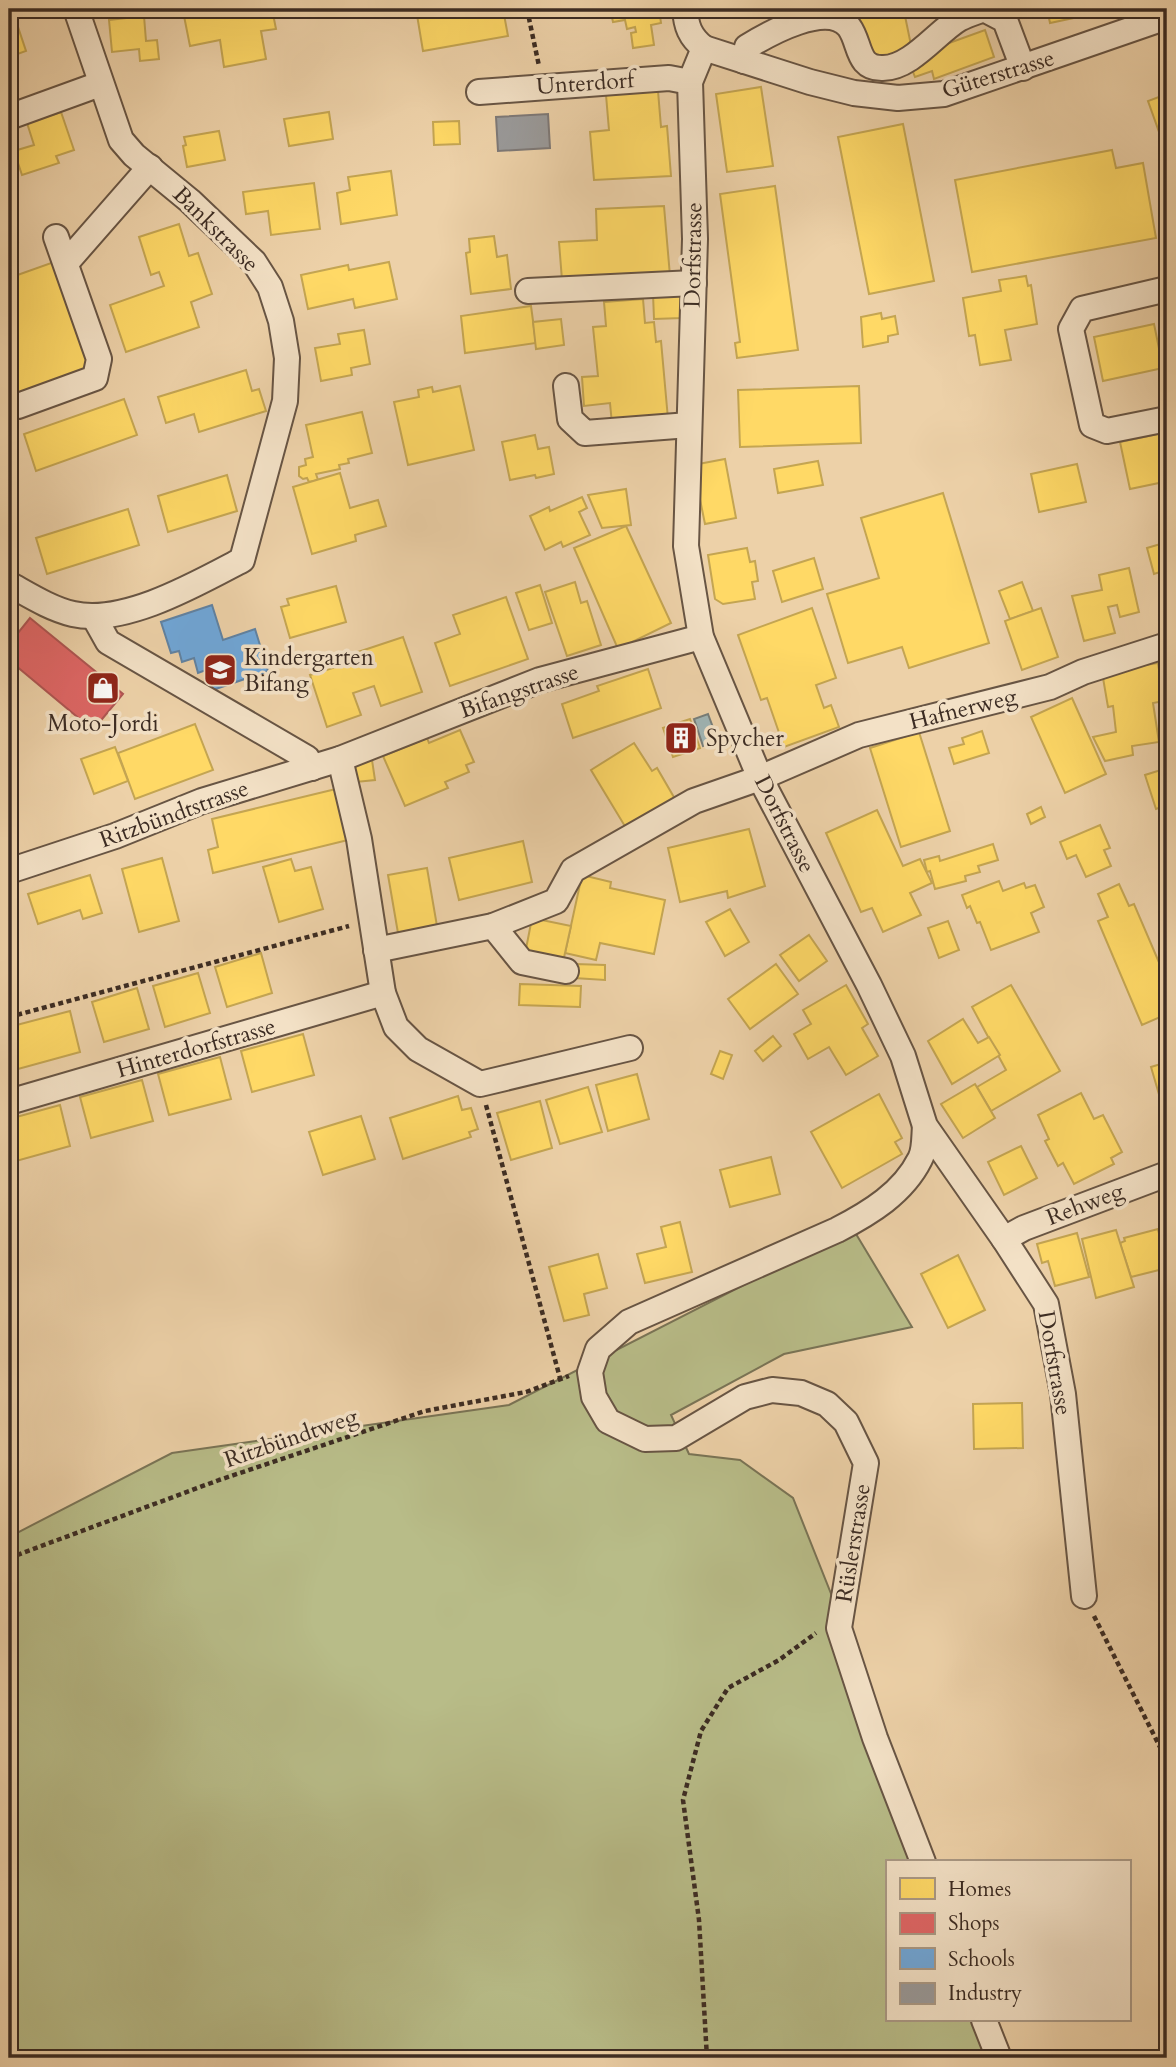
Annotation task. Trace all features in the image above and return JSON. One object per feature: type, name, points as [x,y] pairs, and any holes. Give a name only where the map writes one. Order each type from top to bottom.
[{"type":"street","name":"Bankstrasse","points":[[76,9],[121,140],[254,262],[270,286],[281,321],[287,358],[285,401],[242,560],[171,596],[117,614],[94,617]]},
{"type":"street","points":[[685,9],[686,22],[693,39],[704,48]]},
{"type":"street","points":[[744,61],[747,47],[781,26],[815,16],[836,17],[849,26],[860,56],[870,66],[885,68],[918,51],[959,19],[984,9],[1005,20],[1023,68]]},
{"type":"street","name":"Güterstrasse","points":[[704,48],[854,93],[898,98],[943,94],[1167,17]]},
{"type":"street","name":"Dorfstrasse","points":[[704,48],[690,82],[695,239],[686,546],[701,637],[760,778],[869,985],[897,1045],[925,1126],[1046,1304],[1063,1394],[1084,1596]]},
{"type":"street","name":"Unterdorf","points":[[479,92],[669,78],[690,82]]},
{"type":"street","points":[[9,117],[100,84]]},
{"type":"street","points":[[66,263],[150,167]]},
{"type":"street","points":[[9,403],[18,407],[95,378],[99,359],[56,237]]},
{"type":"street","points":[[528,291],[694,283]]},
{"type":"street","points":[[1167,289],[1082,309],[1071,329],[1092,425],[1107,431],[1167,419]]},
{"type":"street","points":[[566,386],[570,419],[585,433],[689,425]]},
{"type":"street","points":[[9,584],[73,614],[94,617],[108,642],[307,758],[312,768]]},
{"type":"street","name":"Bifangstrasse","points":[[340,759],[540,680],[701,637]]},
{"type":"street","name":"Hafnerweg","points":[[376,950],[493,926],[556,901],[573,870],[694,801],[760,778],[859,735],[1049,687],[1083,671],[1167,645]]},
{"type":"street","points":[[340,759],[359,839],[383,993],[397,1027],[418,1049],[480,1084],[630,1048]]},
{"type":"street","name":"Ritzbündtstrasse","points":[[9,871],[115,836],[202,801],[340,759]]},
{"type":"street","points":[[493,926],[522,962],[566,971]]},
{"type":"street","name":"Hinterdorfstrasse","points":[[9,1102],[383,993]]},
{"type":"street","points":[[590,1372],[598,1349],[629,1322],[869,1214],[902,1186],[922,1157],[925,1126]]},
{"type":"street","name":"Rehweg","points":[[1004,1239],[1024,1228],[1167,1174]]},
{"type":"street","name":"Rüslerstrasse","points":[[590,1372],[594,1397],[608,1421],[645,1439],[676,1438],[745,1397],[772,1390],[801,1393],[827,1404],[846,1422],[866,1463],[839,1628],[875,1738],[922,1860]]},
{"type":"street","points":[[985,2022],[999,2058]]},
{"type":"path","points":[[527,9],[541,86]]},
{"type":"path","points":[[9,1017],[372,919]]},
{"type":"path","points":[[480,1084],[560,1378]]},
{"type":"path","name":"Ritzbündtweg","points":[[9,1558],[219,1480],[425,1410],[526,1392],[560,1378],[590,1372]]},
{"type":"path","points":[[1084,1596],[1167,1761]]},
{"type":"path","points":[[707,2058],[699,1920],[683,1800],[701,1731],[728,1688],[779,1661],[841,1614]]},
{"type":"green space","points":[[853,1229],[912,1327],[784,1354],[671,1415],[689,1454],[740,1460],[793,1498],[888,1737],[931,1860],[886,1860],[886,2022],[990,2022],[1002,2058],[9,2058],[9,1537],[172,1453],[509,1405]]},
{"type":"shaded area","points":[[708,714],[718,741],[703,746],[694,719]]},
{"type":"building: Homes","points":[[9,9],[12,9],[26,51],[9,57]]},
{"type":"building: Homes","points":[[222,9],[272,9],[276,29],[261,31],[266,59],[224,67],[220,40],[190,46],[184,16]]},
{"type":"building: Homes","points":[[416,9],[503,9],[508,36],[423,51]]},
{"type":"building: Homes","points":[[545,9],[581,9],[581,16],[545,18]]},
{"type":"building: Homes","points":[[598,9],[659,9],[661,23],[651,25],[654,45],[633,48],[631,33],[636,32],[635,27],[627,29],[625,20],[613,22],[611,13],[598,15]]},
{"type":"building: Homes","points":[[856,9],[940,9],[905,16],[912,50],[868,59]]},
{"type":"building: Homes","points":[[1047,9],[1116,9],[1050,23]]},
{"type":"building: Homes","points":[[144,16],[146,41],[157,40],[159,59],[140,61],[139,49],[112,52],[109,20]]},
{"type":"building: Homes","points":[[985,30],[994,57],[934,79],[932,71],[915,77],[910,64],[927,51]]},
{"type":"building: Homes","points":[[761,87],[773,166],[727,172],[716,94]]},
{"type":"building: Homes","points":[[658,91],[661,127],[667,126],[671,176],[594,180],[590,132],[609,130],[606,95]]},
{"type":"building: Homes","points":[[1164,95],[1167,104],[1167,141],[1163,143],[1148,101]]},
{"type":"building: Homes","points":[[61,112],[74,150],[56,156],[59,163],[22,175],[14,151],[34,145],[27,123]]},
{"type":"building: Homes","points":[[329,112],[333,139],[289,146],[284,119]]},
{"type":"building: Homes","points":[[459,121],[460,144],[434,145],[433,122]]},
{"type":"building: Homes","points":[[903,124],[934,281],[869,294],[838,137]]},
{"type":"building: Homes","points":[[219,131],[225,160],[187,167],[184,137]]},
{"type":"building: Homes","points":[[1112,150],[1116,168],[1143,163],[1156,238],[972,272],[955,180]]},
{"type":"building: Homes","points":[[391,171],[397,215],[341,224],[337,193],[350,190],[348,177]]},
{"type":"building: Homes","points":[[314,183],[320,229],[271,235],[268,211],[246,214],[243,192]]},
{"type":"building: Homes","points":[[775,186],[798,350],[737,358],[735,343],[740,342],[720,194]]},
{"type":"building: Homes","points":[[664,206],[670,276],[562,280],[559,242],[597,240],[596,209]]},
{"type":"building: Homes","points":[[179,224],[189,256],[198,253],[212,294],[191,302],[199,327],[126,352],[110,305],[164,286],[159,272],[151,275],[139,237]]},
{"type":"building: Homes","points":[[14,228],[18,242],[10,245],[15,260],[9,262],[9,229]]},
{"type":"building: Homes","points":[[494,236],[497,257],[507,255],[511,289],[471,294],[466,253],[470,252],[469,239]]},
{"type":"building: Homes","points":[[54,262],[90,368],[12,395],[9,384],[9,278]]},
{"type":"building: Homes","points":[[389,262],[397,299],[355,308],[353,299],[308,309],[301,275],[348,265],[349,270]]},
{"type":"building: Homes","points":[[1026,276],[1028,286],[1031,285],[1037,324],[1005,330],[1011,360],[980,365],[975,335],[969,336],[963,298],[1001,291],[999,280]]},
{"type":"building: Homes","points":[[681,292],[682,318],[654,319],[653,294]]},
{"type":"building: Homes","points":[[643,299],[645,323],[654,322],[656,342],[661,341],[668,419],[612,424],[610,403],[584,406],[582,377],[598,376],[593,327],[606,326],[604,302]]},
{"type":"building: Homes","points":[[531,306],[536,343],[465,353],[461,316]]},
{"type":"building: Homes","points":[[881,313],[882,319],[895,316],[898,334],[888,336],[888,342],[863,347],[861,317]]},
{"type":"building: Homes","points":[[561,319],[564,345],[536,349],[533,322]]},
{"type":"building: Homes","points":[[1154,324],[1163,368],[1103,381],[1094,337]]},
{"type":"building: Homes","points":[[364,330],[370,364],[351,368],[352,375],[321,381],[315,348],[340,344],[338,334]]},
{"type":"building: Homes","points":[[246,370],[252,391],[259,389],[266,411],[199,432],[194,414],[166,423],[158,397]]},
{"type":"building: Homes","points":[[460,386],[474,450],[408,465],[394,402],[419,397],[418,390],[432,387],[433,392]]},
{"type":"building: Homes","points":[[859,386],[861,443],[740,447],[738,390]]},
{"type":"building: Homes","points":[[124,399],[137,435],[36,471],[24,434]]},
{"type":"building: Homes","points":[[362,412],[372,453],[348,459],[349,463],[339,465],[340,469],[316,474],[318,480],[309,482],[307,478],[299,476],[299,467],[306,465],[305,459],[313,457],[306,425]]},
{"type":"building: Homes","points":[[1167,432],[1167,490],[1161,491],[1159,483],[1130,489],[1120,442]]},
{"type":"building: Homes","points":[[535,435],[538,449],[549,447],[554,474],[510,480],[502,442]]},
{"type":"building: Homes","points":[[725,459],[736,518],[705,524],[693,465]]},
{"type":"building: Homes","points":[[818,461],[823,485],[778,493],[774,469]]},
{"type":"building: Homes","points":[[1077,464],[1086,502],[1039,512],[1031,474]]},
{"type":"building: Homes","points":[[340,473],[350,508],[378,500],[386,526],[355,535],[356,541],[312,554],[293,487]]},
{"type":"building: Homes","points":[[227,475],[237,511],[168,532],[158,496]]},
{"type":"building: Homes","points":[[626,489],[631,525],[602,528],[588,495]]},
{"type":"building: Homes","points":[[943,493],[989,643],[909,668],[902,647],[848,663],[827,594],[879,578],[861,518]]},
{"type":"building: Homes","points":[[582,497],[587,508],[579,512],[590,535],[563,547],[561,542],[545,550],[530,516],[549,507],[550,511]]},
{"type":"building: Homes","points":[[128,509],[139,545],[47,574],[36,538]]},
{"type":"building: Homes","points":[[626,526],[671,623],[618,649],[574,548]]},
{"type":"building: Homes","points":[[1167,542],[1167,576],[1166,570],[1154,574],[1147,548]]},
{"type":"building: Homes","points":[[747,548],[750,562],[755,561],[758,581],[752,582],[755,599],[723,604],[715,599],[708,555]]},
{"type":"building: Homes","points":[[814,558],[823,589],[782,602],[773,571]]},
{"type":"building: Homes","points":[[1129,568],[1139,612],[1120,617],[1117,605],[1108,607],[1115,633],[1084,641],[1072,596],[1102,590],[1099,575]]},
{"type":"building: Homes","points":[[575,582],[581,603],[587,601],[601,645],[567,656],[545,592]]},
{"type":"building: Homes","points":[[1022,582],[1033,611],[1010,619],[999,591]]},
{"type":"building: Homes","points":[[540,585],[552,623],[529,630],[516,593]]},
{"type":"building: Homes","points":[[336,586],[346,622],[290,638],[281,607],[289,605],[287,599]]},
{"type":"building: Homes","points":[[506,597],[528,659],[450,686],[435,643],[460,634],[453,615]]},
{"type":"building: Homes","points":[[812,608],[836,678],[816,685],[824,708],[831,705],[839,727],[784,747],[767,698],[761,700],[738,635]]},
{"type":"building: Homes","points":[[1041,608],[1058,657],[1022,670],[1005,621]]},
{"type":"building: Homes","points":[[403,637],[422,692],[381,706],[374,686],[353,693],[361,715],[327,727],[310,675],[339,666],[337,659]]},
{"type":"building: Homes","points":[[1158,663],[1164,701],[1153,703],[1159,742],[1132,746],[1133,755],[1105,761],[1093,737],[1116,732],[1113,706],[1108,707],[1102,672]]},
{"type":"building: Homes","points":[[648,669],[661,708],[573,738],[562,704],[599,691],[597,686]]},
{"type":"building: Homes","points":[[1072,698],[1106,774],[1065,793],[1031,717]]},
{"type":"building: Homes","name":"Spycher","points":[[690,719],[700,748],[673,757],[663,728]]},
{"type":"building: Homes","points":[[195,724],[213,770],[135,799],[118,753]]},
{"type":"building: Homes","points":[[460,730],[474,762],[466,765],[469,772],[445,782],[448,788],[405,806],[383,756],[427,738],[429,743]]},
{"type":"building: Homes","points":[[982,731],[989,753],[954,764],[949,748],[964,744],[962,738]]},
{"type":"building: Homes","points":[[919,732],[950,831],[901,847],[870,748]]},
{"type":"building: Homes","points":[[634,743],[652,771],[657,768],[675,799],[626,828],[591,770]]},
{"type":"building: Homes","points":[[115,747],[128,781],[94,794],[81,759]]},
{"type":"building: Homes","points":[[372,760],[375,780],[356,782],[353,763]]},
{"type":"building: Homes","points":[[1167,768],[1167,805],[1156,809],[1145,775]]},
{"type":"building: Homes","points":[[336,789],[348,840],[213,873],[208,850],[218,847],[212,819]]},
{"type":"building: Homes","points":[[1041,807],[1045,817],[1031,824],[1027,814]]},
{"type":"building: Homes","points":[[877,810],[903,866],[920,859],[932,883],[910,893],[921,915],[883,932],[872,908],[861,912],[826,833]]},
{"type":"building: Homes","points":[[1100,825],[1110,848],[1104,850],[1111,866],[1086,877],[1076,855],[1067,859],[1060,842]]},
{"type":"building: Homes","points":[[749,829],[765,886],[728,898],[727,891],[680,902],[668,848]]},
{"type":"building: Homes","points":[[523,841],[532,882],[459,900],[449,858]]},
{"type":"building: Homes","points":[[993,844],[998,860],[978,866],[980,872],[965,876],[966,881],[935,889],[924,860],[939,856],[940,861]]},
{"type":"building: Homes","points":[[162,858],[179,921],[139,932],[122,869]]},
{"type":"building: Homes","points":[[291,859],[295,871],[311,867],[323,909],[279,922],[263,867]]},
{"type":"building: Homes","points":[[427,868],[437,926],[398,933],[388,875]]},
{"type":"building: Homes","points":[[90,875],[102,913],[83,919],[80,910],[38,924],[28,894]]},
{"type":"building: Homes","points":[[582,875],[611,882],[610,888],[665,900],[654,954],[600,943],[596,960],[565,953]]},
{"type":"building: Homes","points":[[999,881],[1003,891],[1024,883],[1026,888],[1035,885],[1044,907],[1031,913],[1039,932],[991,950],[980,922],[977,923],[970,906],[967,908],[962,895]]},
{"type":"building: Homes","points":[[1119,884],[1129,906],[1134,904],[1167,981],[1167,1014],[1142,1025],[1098,921],[1108,917],[1098,894]]},
{"type":"building: Homes","points":[[730,909],[749,942],[725,956],[706,922]]},
{"type":"building: Homes","points":[[532,918],[571,926],[563,962],[525,954]]},
{"type":"building: Homes","points":[[948,921],[959,950],[939,958],[928,928]]},
{"type":"building: Homes","points":[[809,935],[827,961],[799,981],[780,955]]},
{"type":"building: Homes","points":[[261,953],[272,993],[227,1007],[215,967]]},
{"type":"building: Homes","points":[[575,964],[605,965],[605,980],[574,978]]},
{"type":"building: Homes","points":[[776,964],[798,994],[750,1029],[728,999]]},
{"type":"building: Homes","points":[[198,973],[210,1013],[165,1027],[153,986]]},
{"type":"building: Homes","points":[[520,984],[581,986],[580,1007],[519,1005]]},
{"type":"building: Homes","points":[[846,985],[868,1024],[862,1028],[878,1056],[846,1075],[829,1047],[808,1059],[794,1034],[811,1024],[803,1010]]},
{"type":"building: Homes","points":[[1011,985],[1060,1071],[991,1111],[977,1087],[1006,1070],[972,1007]]},
{"type":"building: Homes","points":[[137,988],[149,1029],[104,1042],[92,1002]]},
{"type":"building: Homes","points":[[70,1011],[80,1052],[18,1069],[9,1027]]},
{"type":"building: Homes","points":[[963,1019],[978,1043],[989,1037],[1000,1055],[952,1084],[928,1041]]},
{"type":"building: Homes","points":[[303,1034],[314,1075],[252,1092],[241,1051]]},
{"type":"building: Homes","points":[[773,1036],[781,1046],[763,1061],[755,1051]]},
{"type":"building: Homes","points":[[720,1051],[732,1055],[723,1079],[711,1074]]},
{"type":"building: Homes","points":[[220,1057],[231,1099],[169,1115],[158,1074]]},
{"type":"building: Homes","points":[[1167,1062],[1167,1107],[1163,1108],[1151,1067]]},
{"type":"building: Homes","points":[[637,1074],[649,1119],[608,1131],[596,1085]]},
{"type":"building: Homes","points":[[142,1080],[153,1121],[91,1138],[80,1097]]},
{"type":"building: Homes","points":[[975,1084],[995,1118],[963,1138],[941,1104]]},
{"type":"building: Homes","points":[[588,1087],[602,1132],[560,1144],[546,1100]]},
{"type":"building: Homes","points":[[1081,1093],[1094,1119],[1103,1115],[1122,1152],[1111,1158],[1114,1164],[1074,1184],[1063,1163],[1058,1166],[1045,1141],[1049,1139],[1038,1115]]},
{"type":"building: Homes","points":[[879,1094],[902,1138],[895,1142],[902,1154],[842,1188],[811,1132]]},
{"type":"building: Homes","points":[[458,1096],[462,1110],[471,1108],[478,1129],[469,1132],[471,1137],[403,1159],[390,1118]]},
{"type":"building: Homes","points":[[540,1101],[552,1148],[511,1160],[497,1113]]},
{"type":"building: Homes","points":[[60,1105],[70,1146],[9,1163],[9,1119]]},
{"type":"building: Homes","points":[[361,1116],[375,1159],[323,1175],[309,1132]]},
{"type":"building: Homes","points":[[1021,1146],[1037,1178],[1004,1195],[988,1162]]},
{"type":"building: Homes","points":[[771,1157],[780,1194],[730,1207],[720,1170]]},
{"type":"building: Homes","points":[[680,1222],[692,1272],[645,1283],[637,1254],[666,1247],[661,1227]]},
{"type":"building: Homes","points":[[1158,1229],[1167,1268],[1131,1277],[1120,1243],[1125,1241],[1124,1238]]},
{"type":"building: Homes","points":[[1116,1230],[1134,1287],[1096,1298],[1082,1239]]},
{"type":"building: Homes","points":[[1077,1233],[1089,1277],[1055,1286],[1048,1261],[1042,1263],[1037,1244]]},
{"type":"building: Homes","points":[[598,1254],[607,1288],[584,1294],[589,1315],[564,1321],[549,1267]]},
{"type":"building: Homes","points":[[958,1255],[985,1310],[948,1328],[921,1274]]},
{"type":"building: Homes","points":[[1022,1403],[1023,1448],[974,1449],[973,1404]]},
{"type":"building: Shops","points":[[30,618],[123,694],[93,730],[9,660],[9,644]]},
{"type":"building: Schools","points":[[212,605],[223,640],[255,629],[268,671],[213,690],[206,670],[198,673],[194,658],[182,662],[179,651],[171,653],[161,622]]},
{"type":"building: Industry","points":[[548,114],[550,148],[498,151],[496,117]]},
{"type":"place","name":"Kindergarten Bifang","points":[[220,670]]},
{"type":"place","name":"Moto-Jordi","points":[[103,688]]},
{"type":"place","name":"Spycher","points":[[681,738]]}]
